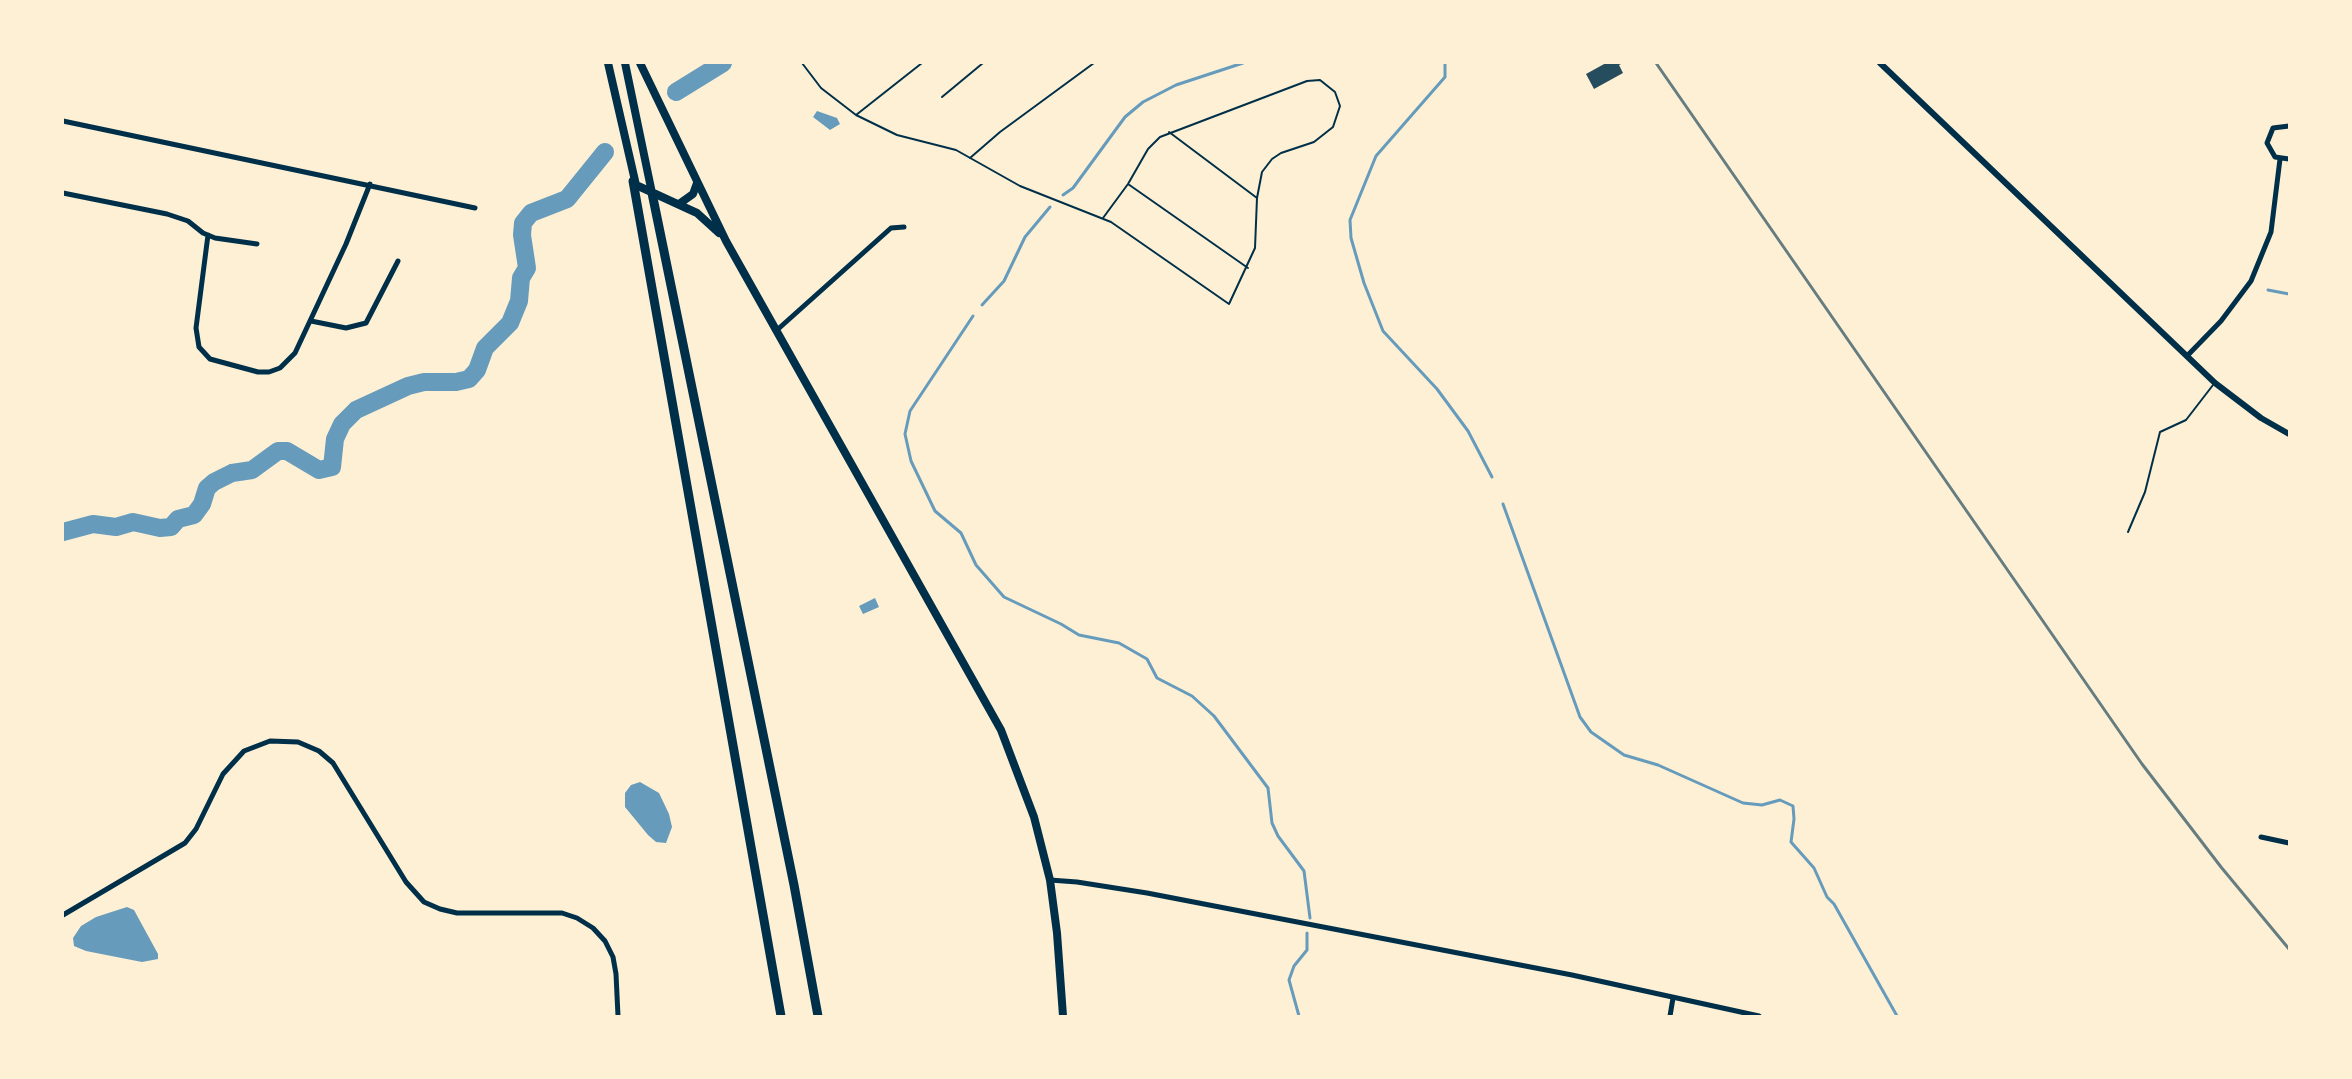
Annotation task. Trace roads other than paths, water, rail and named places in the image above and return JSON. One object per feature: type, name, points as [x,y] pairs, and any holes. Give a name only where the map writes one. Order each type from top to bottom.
[{"type":"highway","points":[[633,181],[780,1016]]},
{"type":"highway","points":[[652,194],[790,862],[818,1016]]},
{"type":"main road","points":[[608,63],[633,181],[640,189],[679,204],[710,222],[726,241]]},
{"type":"main road","points":[[625,63],[652,194]]},
{"type":"main road","points":[[640,63],[726,241],[1001,730],[1034,817],[1050,880],[1063,1016]]},
{"type":"main road","points":[[679,204],[693,194],[697,183]]},
{"type":"street","points":[[1880,63],[2215,383],[2261,418],[2289,434]]},
{"type":"street","points":[[63,121],[476,208]]},
{"type":"street","points":[[2289,126],[2273,128],[2267,138],[2268,149],[2280,159],[2289,159]]},
{"type":"street","points":[[2187,356],[2221,321],[2251,281],[2271,232],[2280,159]]},
{"type":"street","points":[[208,235],[196,339],[205,355],[241,368],[269,372],[280,368],[295,353],[370,184]]},
{"type":"street","points":[[63,192],[167,214],[188,221],[208,235],[257,244]]},
{"type":"street","points":[[777,330],[891,228],[904,227]]},
{"type":"street","points":[[311,321],[346,328],[366,323],[398,261]]},
{"type":"street","points":[[63,915],[185,843],[196,829],[224,774],[244,751],[270,741],[298,742],[319,751],[333,763],[406,882],[424,902],[457,913],[562,913],[578,918],[592,928],[605,941],[613,957],[618,1016]]},
{"type":"street","points":[[2261,837],[2289,843]]},
{"type":"street","points":[[1050,880],[1147,893],[1572,975],[1759,1016]]},
{"type":"street","points":[[1670,1016],[1673,998]]},
{"type":"lane","points":[[802,63],[821,88],[856,115],[897,135],[946,147],[1020,186],[1103,218],[1229,304],[1248,268],[1257,237],[1257,198],[1262,172],[1272,159],[1281,153],[1314,142],[1333,128],[1340,106],[1335,92],[1320,81],[1307,81],[1169,132],[1154,142],[1128,184],[1103,218]]},
{"type":"lane","points":[[856,115],[922,63]]},
{"type":"lane","points":[[942,97],[983,63]]},
{"type":"lane","points":[[970,158],[1000,132],[1094,63]]},
{"type":"lane","points":[[1169,132],[1257,198]]},
{"type":"lane","points":[[1128,184],[1248,268]]},
{"type":"lane","points":[[2128,532],[2145,492],[2160,432],[2186,420],[2215,383]]},
{"type":"water","points":[[817,111],[837,118],[840,124],[830,130],[813,117]]},
{"type":"water","points":[[875,598],[879,607],[863,614],[859,606]]},
{"type":"water","points":[[640,782],[659,793],[669,814],[672,827],[666,843],[656,842],[648,835],[625,807],[625,793],[631,785]]},
{"type":"water","points":[[127,907],[134,910],[158,954],[158,959],[142,962],[86,951],[74,946],[73,938],[81,926],[96,917]]},
{"type":"waterway","points":[[676,92],[723,63]]},
{"type":"waterway","points":[[1063,195],[1073,188],[1125,117],[1143,102],[1176,85],[1243,63]]},
{"type":"waterway","points":[[1445,63],[1445,77],[1376,156],[1350,220],[1351,238],[1364,283],[1383,331],[1437,389],[1468,431],[1492,477]]},
{"type":"waterway","points":[[63,532],[93,524],[116,527],[133,522],[160,528],[171,527],[178,519],[194,515],[202,504],[207,488],[214,482],[232,473],[252,470],[278,451],[287,451],[319,470],[332,467],[335,439],[342,424],[356,410],[408,386],[424,382],[456,382],[469,379],[477,370],[485,348],[510,323],[519,301],[521,278],[527,268],[522,235],[523,223],[531,213],[567,199],[605,152]]},
{"type":"waterway","points":[[982,305],[1004,281],[1025,237],[1050,207]]},
{"type":"waterway","points":[[2268,290],[2289,294]]},
{"type":"waterway","points":[[973,316],[910,411],[905,434],[911,461],[935,511],[961,533],[976,565],[1004,597],[1079,635],[1119,643],[1147,659],[1157,678],[1192,696],[1214,716],[1268,788],[1272,823],[1278,836],[1304,871],[1310,918]]},
{"type":"waterway","points":[[1503,504],[1580,717],[1591,732],[1624,755],[1658,765],[1743,803],[1762,805],[1780,800],[1793,806],[1791,842],[1814,868],[1827,897],[1834,904],[1897,1016]]},
{"type":"waterway","points":[[1299,1016],[1289,980],[1294,966],[1307,950],[1307,933]]},
{"type":"railway","points":[[1656,63],[2142,764],[2221,867],[2289,949]]}]
